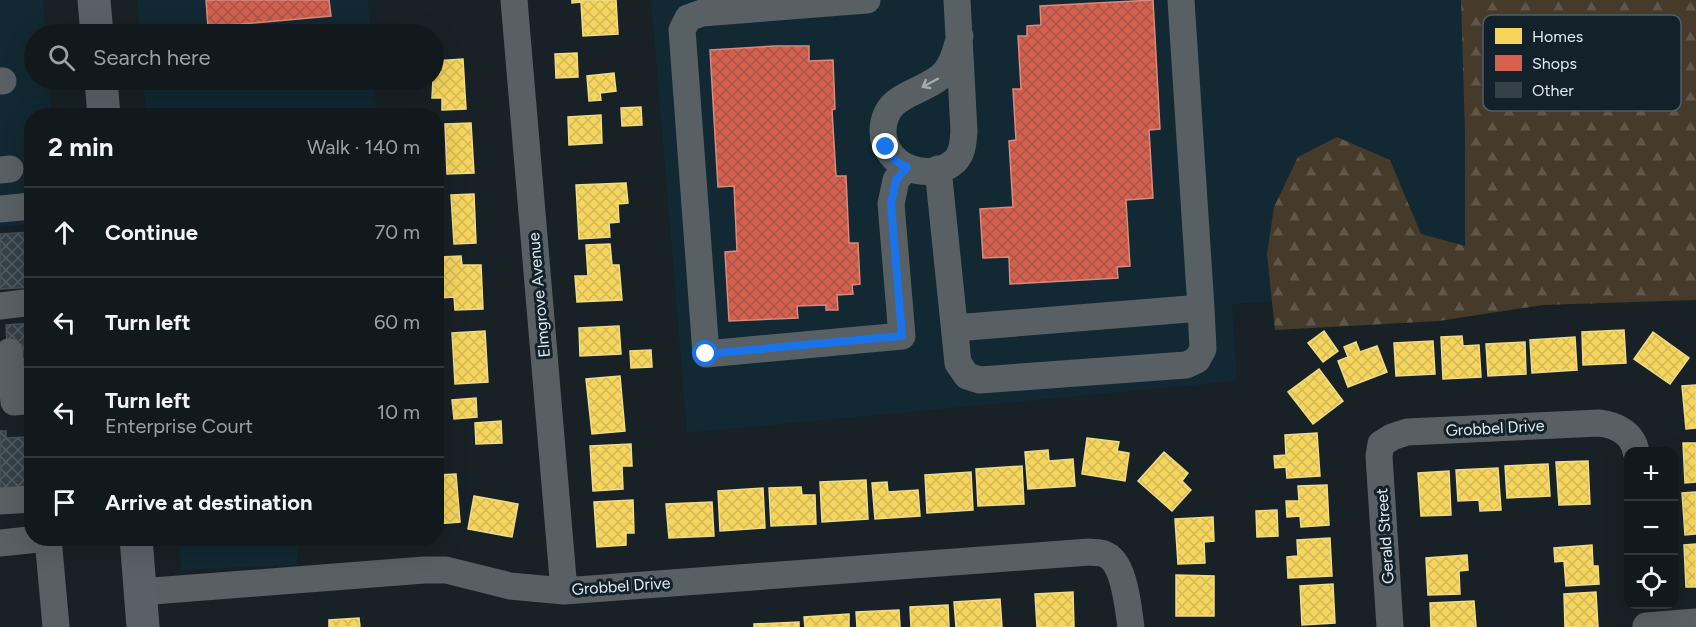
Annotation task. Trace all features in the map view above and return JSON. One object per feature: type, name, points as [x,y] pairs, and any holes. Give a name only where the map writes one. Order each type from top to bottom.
[{"type":"main road","points":[[94,0],[96,24]]},
{"type":"main road","points":[[102,90],[103,108]]},
{"type":"main road","points":[[137,546],[143,627]]},
{"type":"street","name":"Elmgrove Avenue","points":[[514,0],[564,591]]},
{"type":"street","points":[[867,0],[702,13],[688,18],[682,30],[706,354],[902,336],[891,204],[896,180],[907,167]]},
{"type":"street","points":[[957,0],[960,36],[964,131],[963,145],[954,162],[939,169],[922,171],[896,162],[890,156],[884,140],[884,121],[888,111],[902,98],[940,77],[947,70],[954,57],[960,36]]},
{"type":"street","points":[[939,169],[958,363],[967,376],[980,380],[1186,365],[1197,360],[1203,349],[1181,0]]},
{"type":"street","points":[[0,209],[24,207]]},
{"type":"street","points":[[0,306],[24,303]]},
{"type":"street","points":[[955,328],[1201,308]]},
{"type":"street","points":[[9,352],[14,402],[24,401]]},
{"type":"street","name":"Grobbel Drive","points":[[1381,444],[1407,432],[1582,423],[1612,425],[1623,431],[1635,447]]},
{"type":"street","name":"Gerald Street","points":[[1381,444],[1379,456],[1390,627]]},
{"type":"street","points":[[0,501],[24,500]]},
{"type":"street","points":[[0,543],[24,540]]},
{"type":"street","points":[[48,546],[56,627]]},
{"type":"street","name":"Grobbel Drive","points":[[140,592],[424,570],[446,570],[510,586],[564,591],[1065,553],[1105,554],[1115,563],[1120,574],[1126,592],[1131,627]]},
{"type":"street","points":[[1644,609],[1646,627],[1696,622]]},
{"type":"shaded area","points":[[0,0],[43,0],[45,24],[24,24],[24,90],[50,90],[51,108],[24,108],[24,225],[0,227]]},
{"type":"shaded area","points":[[137,0],[368,0],[370,24],[139,24]]},
{"type":"shaded area","points":[[651,0],[1471,0],[1489,288],[1232,304],[1237,381],[687,433]]},
{"type":"shaded area","points":[[144,90],[375,90],[376,108],[145,108]]},
{"type":"shaded area","points":[[179,546],[297,546],[297,565],[181,570]]},
{"type":"green space","points":[[1461,0],[1696,0],[1696,300],[1543,305],[1439,321],[1275,330],[1267,254],[1274,207],[1298,157],[1337,137],[1390,160],[1421,234],[1465,246],[1465,134]]},
{"type":"building: Homes","points":[[572,0],[616,0],[618,34],[583,36],[581,2],[572,3]]},
{"type":"building: Homes","points":[[577,53],[578,77],[556,78],[555,54]]},
{"type":"building: Homes","points":[[463,59],[466,109],[444,110],[442,98],[432,98],[432,90],[444,90],[444,60]]},
{"type":"building: Homes","points":[[614,73],[616,91],[600,93],[601,100],[589,101],[587,76]]},
{"type":"building: Homes","points":[[641,107],[642,125],[622,126],[621,108]]},
{"type":"building: Homes","points":[[601,115],[602,143],[569,145],[568,117]]},
{"type":"building: Homes","points":[[471,123],[474,173],[447,174],[445,124]]},
{"type":"building: Homes","points":[[626,183],[628,203],[618,204],[619,222],[609,223],[610,237],[579,239],[576,185]]},
{"type":"building: Homes","points":[[474,194],[476,243],[454,244],[451,195]]},
{"type":"building: Homes","points":[[610,244],[612,265],[619,265],[622,300],[577,302],[575,276],[588,276],[586,245]]},
{"type":"building: Homes","points":[[461,256],[462,265],[481,265],[483,309],[455,310],[454,297],[444,298],[444,257]]},
{"type":"building: Homes","points":[[619,326],[621,354],[580,356],[579,328]]},
{"type":"building: Homes","points":[[1624,330],[1626,363],[1583,365],[1582,332]]},
{"type":"building: Homes","points":[[485,331],[488,382],[455,384],[452,333]]},
{"type":"building: Homes","points":[[1324,331],[1338,351],[1323,362],[1308,343]]},
{"type":"building: Homes","points":[[1653,332],[1689,358],[1670,384],[1634,359]]},
{"type":"building: Homes","points":[[1462,336],[1463,346],[1479,345],[1481,377],[1443,379],[1441,337]]},
{"type":"building: Homes","points":[[1575,337],[1577,370],[1532,373],[1530,340]]},
{"type":"building: Homes","points":[[1433,341],[1435,374],[1396,376],[1394,343]]},
{"type":"building: Homes","points":[[1356,342],[1360,352],[1377,346],[1387,372],[1348,387],[1338,361],[1348,357],[1344,347]]},
{"type":"building: Homes","points":[[1525,342],[1526,374],[1488,376],[1486,344]]},
{"type":"building: Homes","points":[[651,350],[652,367],[631,368],[630,351]]},
{"type":"building: Homes","points":[[1319,369],[1343,401],[1313,424],[1288,392]]},
{"type":"building: Homes","points":[[620,376],[625,431],[592,434],[586,379]]},
{"type":"building: Homes","points":[[1696,385],[1696,428],[1686,429],[1682,386]]},
{"type":"building: Homes","points":[[476,398],[477,417],[454,419],[452,400]]},
{"type":"building: Homes","points":[[501,421],[502,443],[476,444],[475,423]]},
{"type":"building: Homes","points":[[1317,433],[1320,476],[1287,478],[1286,467],[1275,468],[1274,456],[1286,455],[1285,435]]},
{"type":"building: Homes","points":[[1087,438],[1119,442],[1117,451],[1129,453],[1125,481],[1082,474]]},
{"type":"building: Homes","points":[[1683,443],[1696,443],[1696,482],[1685,483]]},
{"type":"building: Homes","points":[[631,444],[632,466],[622,466],[623,489],[593,491],[590,446]]},
{"type":"building: Homes","points":[[1048,450],[1049,461],[1073,459],[1075,486],[1028,489],[1025,452]]},
{"type":"building: Homes","points":[[1164,452],[1188,473],[1182,481],[1191,490],[1172,511],[1138,481]]},
{"type":"building: Homes","points":[[1588,461],[1590,504],[1559,505],[1556,462]]},
{"type":"building: Homes","points":[[1548,464],[1550,496],[1507,498],[1505,466]]},
{"type":"building: Homes","points":[[1022,466],[1024,504],[978,506],[976,469]]},
{"type":"building: Homes","points":[[1498,468],[1501,510],[1480,511],[1479,500],[1458,501],[1456,470]]},
{"type":"building: Homes","points":[[1449,471],[1451,515],[1421,516],[1418,473]]},
{"type":"building: Homes","points":[[971,472],[973,510],[927,513],[925,475]]},
{"type":"building: Homes","points":[[456,474],[460,522],[444,523],[444,475]]},
{"type":"building: Homes","points":[[866,480],[868,519],[822,522],[820,482]]},
{"type":"building: Homes","points":[[887,482],[888,492],[918,490],[920,516],[875,519],[872,483]]},
{"type":"building: Homes","points":[[1327,485],[1329,525],[1301,527],[1300,516],[1287,517],[1286,501],[1299,501],[1298,486]]},
{"type":"building: Homes","points":[[801,487],[802,495],[815,495],[816,524],[771,526],[769,488]]},
{"type":"building: Homes","points":[[763,488],[765,528],[720,531],[718,491]]},
{"type":"building: Homes","points":[[1696,492],[1696,534],[1685,535],[1682,493]]},
{"type":"building: Homes","points":[[474,496],[518,504],[512,537],[468,529]]},
{"type":"building: Homes","points":[[633,500],[634,533],[626,533],[626,545],[597,547],[594,502]]},
{"type":"building: Homes","points":[[712,502],[714,536],[669,538],[666,504]]},
{"type":"building: Homes","points":[[1277,510],[1278,536],[1257,537],[1256,511]]},
{"type":"building: Homes","points":[[1213,517],[1214,541],[1204,542],[1205,563],[1178,564],[1175,519]]},
{"type":"building: Homes","points":[[1330,538],[1332,576],[1288,578],[1287,557],[1298,556],[1297,540]]},
{"type":"building: Homes","points":[[1696,544],[1696,587],[1686,587],[1684,545]]},
{"type":"building: Homes","points":[[1592,545],[1593,566],[1598,566],[1599,584],[1566,586],[1564,561],[1555,562],[1554,548]]},
{"type":"building: Homes","points":[[1467,555],[1468,570],[1459,571],[1460,594],[1428,595],[1426,558]]},
{"type":"building: Homes","points":[[1176,575],[1214,576],[1214,616],[1176,616]]},
{"type":"building: Homes","points":[[1333,584],[1335,623],[1302,625],[1300,586]]},
{"type":"building: Homes","points":[[1073,592],[1074,627],[1037,627],[1035,594]]},
{"type":"building: Homes","points":[[1596,592],[1598,627],[1565,627],[1564,594]]},
{"type":"building: Homes","points":[[1000,599],[1002,627],[956,627],[954,602]]},
{"type":"building: Homes","points":[[1474,601],[1476,627],[1431,627],[1430,603]]},
{"type":"building: Homes","points":[[948,605],[949,627],[911,627],[910,607]]},
{"type":"building: Homes","points":[[899,610],[900,627],[857,627],[856,612]]},
{"type":"building: Homes","points":[[849,614],[849,627],[805,627],[804,617]]},
{"type":"building: Homes","points":[[359,618],[360,627],[329,627],[329,620]]},
{"type":"building: Homes","points":[[799,622],[799,627],[754,627],[754,624]]},
{"type":"building: Shops","points":[[206,0],[329,0],[331,16],[242,24],[208,24]]},
{"type":"building: Shops","points":[[1153,0],[1160,129],[1149,130],[1153,198],[1126,200],[1130,266],[1117,267],[1118,278],[1010,284],[1009,257],[983,258],[980,209],[1013,207],[1009,141],[1016,140],[1013,89],[1021,89],[1018,36],[1027,36],[1027,26],[1041,25],[1040,6]]},
{"type":"building: Shops","points":[[809,46],[809,61],[833,60],[835,109],[832,110],[836,176],[846,176],[849,243],[858,243],[860,284],[852,285],[853,294],[837,295],[838,310],[826,310],[826,305],[797,306],[798,318],[729,321],[725,252],[737,251],[734,186],[718,187],[710,50]]},
{"type":"building: Other","points":[[24,232],[24,288],[0,289],[0,234]]},
{"type":"building: Other","points":[[24,324],[24,382],[21,382],[19,342],[7,343],[6,325]]},
{"type":"building: Other","points":[[0,431],[6,431],[6,438],[24,437],[24,489],[0,490]]},
{"type":"route","points":[[706,354],[902,336],[891,204],[896,180],[907,167],[896,162],[886,147]]}]
